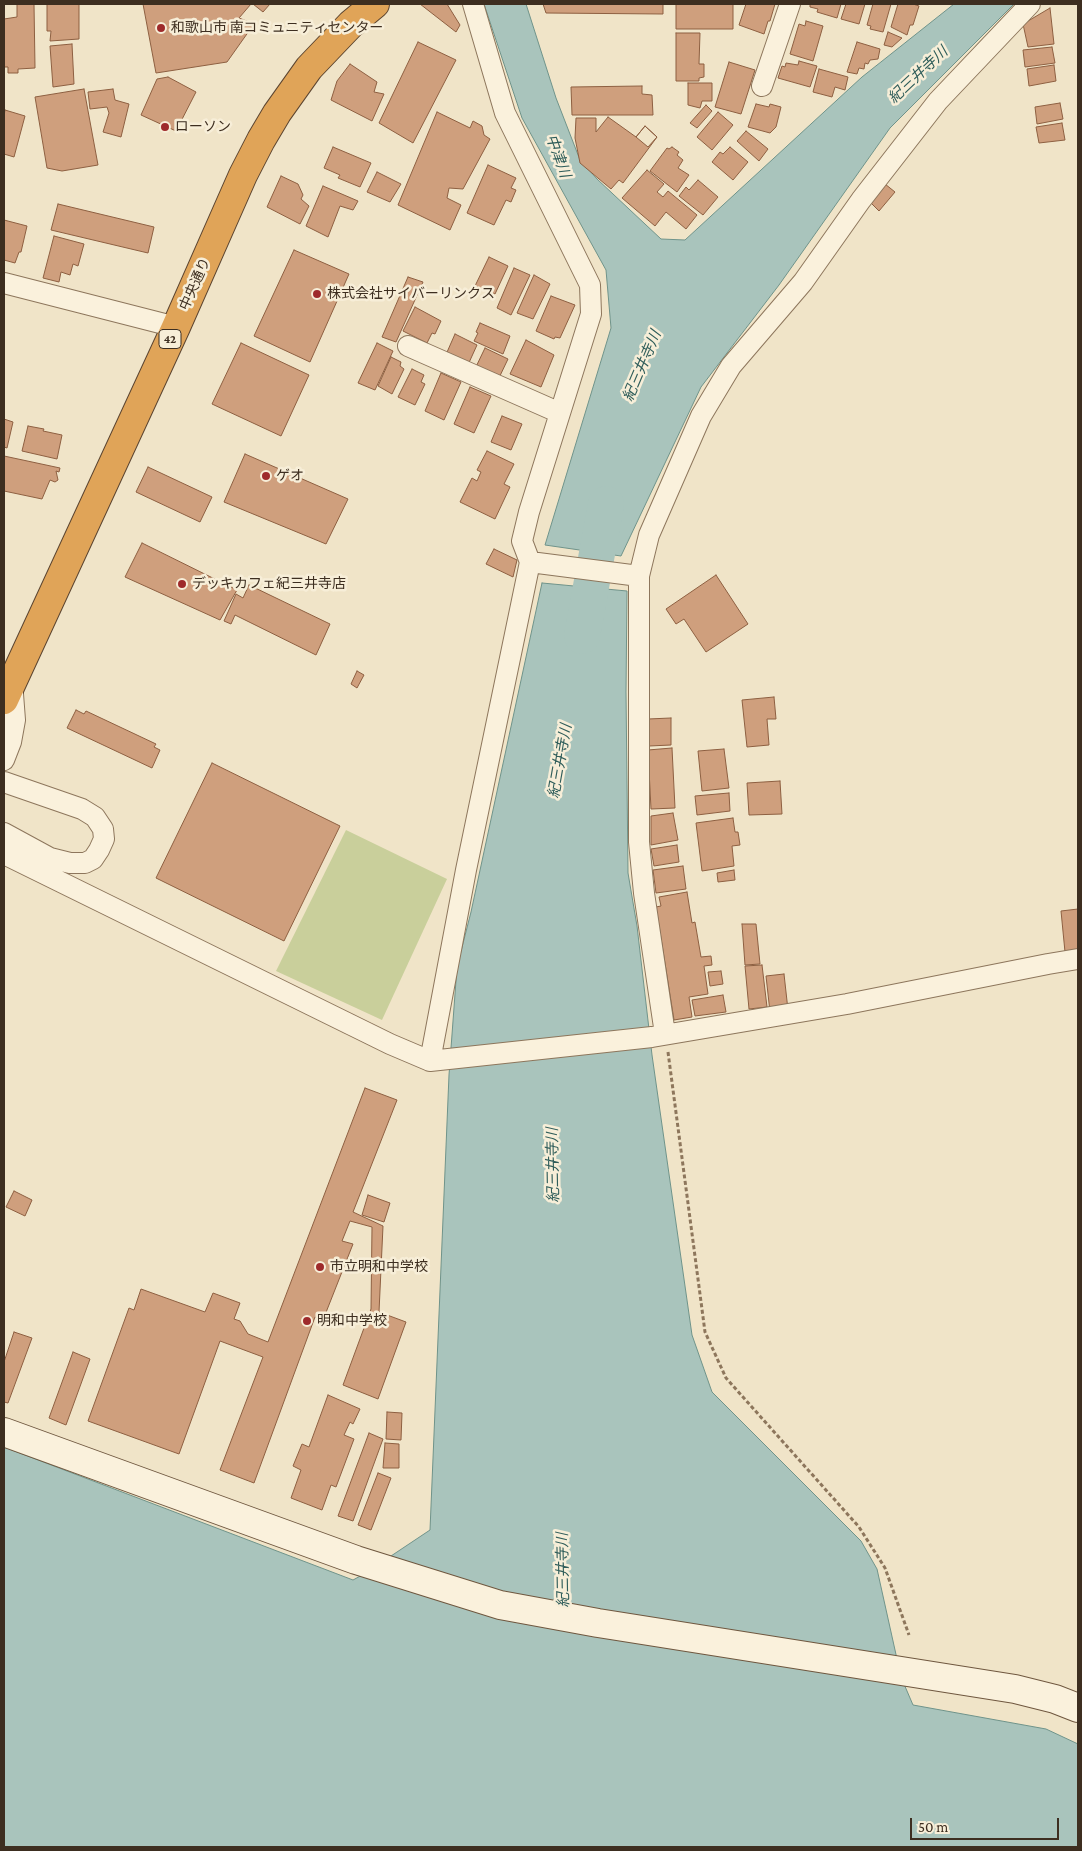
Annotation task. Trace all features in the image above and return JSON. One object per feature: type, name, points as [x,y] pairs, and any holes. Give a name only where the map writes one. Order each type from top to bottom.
[{"type":"highway","name":"中央通り","points":[[8,691],[176,327],[243,175],[277,113],[310,68],[352,24],[375,4]]},
{"type":"street","points":[[436,1060],[466,870],[536,562],[522,541],[529,512],[591,314],[590,285],[505,113],[473,4]]},
{"type":"street","points":[[762,86],[790,4]]},
{"type":"street","points":[[659,1036],[639,842],[632,575],[697,424],[731,366],[804,282],[861,200],[938,101],[1030,4]]},
{"type":"street","points":[[4,283],[176,327]]},
{"type":"street","points":[[408,346],[560,413]]},
{"type":"street","points":[[536,562],[632,575]]},
{"type":"street","points":[[4,760],[11,742],[15,720],[8,691]]},
{"type":"street","points":[[4,782],[82,809],[95,817],[103,829],[104,838],[93,859],[85,862],[70,863],[50,858],[4,833]]},
{"type":"street","points":[[4,854],[381,1039],[436,1060],[659,1036],[847,1004],[1078,959]]},
{"type":"street","points":[[4,1432],[356,1560],[500,1605],[598,1623],[941,1676],[1036,1693],[1078,1708]]},
{"type":"path","points":[[659,1036],[705,1332],[726,1378],[859,1527],[886,1568],[909,1635]]},
{"type":"green space","points":[[346,830],[447,879],[382,1020],[276,971]]},
{"type":"water","name":"中津川","points":[[484,4],[526,4],[556,98],[580,160],[597,179],[661,239],[685,240],[862,77],[954,4],[1014,4],[890,128],[779,285],[701,387],[621,556],[545,545],[611,328],[606,270],[522,118]]},
{"type":"water","points":[[542,583],[627,591],[628,873],[637,926],[652,1055],[692,1335],[712,1392],[861,1541],[877,1569],[901,1677],[913,1705],[1046,1729],[1078,1744],[1078,1847],[4,1847],[4,1447],[353,1580],[430,1530],[449,1075],[457,967],[471,912]]},
{"type":"building","points":[[17,4],[34,4],[35,68],[18,69],[18,73],[8,73],[8,67],[4,67],[4,19],[17,17]]},
{"type":"building","points":[[47,4],[79,4],[79,39],[50,41],[51,31],[47,31]]},
{"type":"building","points":[[143,4],[251,4],[239,18],[254,24],[227,62],[156,73]]},
{"type":"building","points":[[253,4],[270,4],[263,12]]},
{"type":"building","points":[[420,4],[447,4],[460,25],[456,32]]},
{"type":"building","points":[[543,4],[663,4],[663,14],[546,13]]},
{"type":"building","points":[[676,4],[733,4],[733,29],[676,29]]},
{"type":"building","points":[[746,4],[775,4],[764,34],[739,25]]},
{"type":"building","points":[[810,4],[841,4],[837,18],[817,12],[818,9],[810,7]]},
{"type":"building","points":[[846,4],[865,4],[859,24],[841,19]]},
{"type":"building","points":[[873,4],[891,4],[883,32],[870,29],[871,26],[867,25]]},
{"type":"building","points":[[898,4],[919,6],[913,25],[910,25],[907,35],[891,27]]},
{"type":"building","points":[[1050,8],[1054,44],[1028,47],[1023,24]]},
{"type":"building","points":[[806,21],[823,26],[813,61],[790,54],[799,24],[805,26]]},
{"type":"building","points":[[888,32],[902,38],[892,47],[884,45]]},
{"type":"building","points":[[676,33],[700,33],[699,64],[704,64],[704,77],[699,78],[699,81],[676,81]]},
{"type":"building","points":[[418,42],[456,60],[413,143],[379,123]]},
{"type":"building","points":[[857,42],[880,49],[878,59],[870,60],[868,64],[865,63],[864,69],[859,68],[857,74],[847,72]]},
{"type":"building","points":[[72,44],[74,84],[53,87],[50,46]]},
{"type":"building","points":[[1052,47],[1055,63],[1025,67],[1023,50]]},
{"type":"building","points":[[799,61],[817,66],[810,87],[778,78],[782,66],[785,67],[786,63],[798,65]]},
{"type":"building","points":[[729,62],[755,70],[741,114],[715,107]]},
{"type":"building","points":[[350,64],[377,82],[374,92],[384,94],[372,121],[331,100],[337,81]]},
{"type":"building","points":[[1054,65],[1056,81],[1029,86],[1027,69]]},
{"type":"building","points":[[819,69],[848,77],[845,90],[835,87],[832,97],[813,92]]},
{"type":"building","points":[[168,77],[196,92],[176,131],[141,115],[157,79]]},
{"type":"building","points":[[688,83],[712,83],[712,101],[702,101],[700,108],[688,105]]},
{"type":"building","points":[[642,86],[642,94],[652,95],[653,115],[572,115],[571,87]]},
{"type":"building","points":[[84,89],[98,165],[62,171],[47,168],[35,97]]},
{"type":"building","points":[[113,89],[115,100],[129,104],[121,137],[103,132],[109,113],[107,107],[90,109],[88,92]]},
{"type":"building","points":[[1060,103],[1063,119],[1037,124],[1035,107]]},
{"type":"building","points":[[756,104],[769,107],[770,104],[781,107],[776,127],[770,133],[748,127]]},
{"type":"building","points":[[706,105],[712,111],[697,128],[690,123]]},
{"type":"building","points":[[5,110],[25,116],[14,157],[4,154]]},
{"type":"building","points":[[437,112],[470,128],[473,121],[482,126],[484,135],[490,139],[463,189],[449,188],[447,198],[461,205],[450,230],[398,205]]},
{"type":"building","points":[[718,112],[733,125],[712,150],[697,137]]},
{"type":"building","points":[[608,117],[636,137],[645,126],[657,137],[623,183],[619,180],[611,189],[580,163],[575,138],[576,118],[596,118],[596,132]]},
{"type":"building","points":[[1062,123],[1065,140],[1039,143],[1036,127]]},
{"type":"building","points":[[645,126],[657,137],[648,147],[636,137]]},
{"type":"building","points":[[746,131],[768,149],[759,161],[737,141]]},
{"type":"building","points":[[333,147],[371,163],[360,187],[338,178],[340,175],[324,168]]},
{"type":"building","points":[[672,147],[679,152],[677,155],[683,160],[678,168],[689,175],[677,192],[650,171],[667,148]]},
{"type":"building","points":[[730,147],[748,162],[733,180],[712,162],[720,152],[723,154]]},
{"type":"building","points":[[488,165],[516,178],[511,188],[516,190],[511,202],[506,200],[494,225],[467,213]]},
{"type":"building","points":[[647,170],[664,184],[657,192],[663,197],[668,191],[697,215],[686,229],[666,212],[655,226],[622,198]]},
{"type":"building","points":[[377,172],[401,184],[390,202],[367,192]]},
{"type":"building","points":[[281,176],[298,184],[303,195],[301,199],[309,206],[300,224],[267,207]]},
{"type":"building","points":[[698,180],[718,197],[703,215],[679,196],[686,187],[689,190]]},
{"type":"building","points":[[885,184],[895,192],[879,211],[869,201]]},
{"type":"building","points":[[323,186],[358,201],[353,210],[340,206],[328,237],[306,226]]},
{"type":"building","points":[[58,204],[154,227],[148,253],[51,230]]},
{"type":"building","points":[[4,220],[27,226],[21,252],[19,252],[15,263],[4,260]]},
{"type":"building","points":[[54,236],[84,244],[78,266],[73,264],[70,275],[61,272],[59,282],[43,278]]},
{"type":"building","points":[[294,250],[349,274],[310,362],[254,336]]},
{"type":"building","points":[[489,257],[508,266],[495,294],[475,286]]},
{"type":"building","points":[[514,268],[530,275],[511,315],[497,308]]},
{"type":"building","points":[[534,275],[550,284],[533,319],[517,313]]},
{"type":"building","points":[[408,277],[423,282],[396,342],[382,337]]},
{"type":"building","points":[[551,296],[575,305],[560,338],[555,337],[554,339],[536,331]]},
{"type":"building","points":[[415,307],[441,321],[435,334],[432,333],[427,343],[403,331]]},
{"type":"building","points":[[480,323],[510,336],[503,354],[474,341]]},
{"type":"building","points":[[455,334],[477,345],[467,367],[444,359]]},
{"type":"building","points":[[526,340],[554,355],[541,387],[510,374]]},
{"type":"building","points":[[241,343],[309,375],[281,436],[212,404]]},
{"type":"building","points":[[377,343],[393,351],[375,390],[358,383]]},
{"type":"building","points":[[485,348],[508,359],[497,382],[474,371]]},
{"type":"building","points":[[391,357],[401,362],[400,366],[404,369],[392,394],[378,386]]},
{"type":"building","points":[[412,369],[424,375],[421,382],[425,384],[415,405],[398,397]]},
{"type":"building","points":[[441,373],[461,382],[444,420],[425,411]]},
{"type":"building","points":[[470,387],[491,396],[474,433],[454,424]]},
{"type":"building","points":[[502,416],[522,424],[511,450],[491,442]]},
{"type":"building","points":[[4,419],[13,422],[7,448],[4,447]]},
{"type":"building","points":[[28,426],[62,435],[57,459],[22,451]]},
{"type":"building","points":[[487,451],[514,464],[504,484],[510,487],[495,519],[460,502],[472,478],[477,481],[481,472],[477,470]]},
{"type":"building","name":"ゲオ","points":[[245,454],[348,499],[326,544],[224,502]]},
{"type":"building","points":[[4,456],[60,468],[59,472],[56,471],[58,480],[55,482],[50,480],[42,499],[4,491]]},
{"type":"building","points":[[148,467],[212,497],[200,522],[136,492]]},
{"type":"building","name":"デッキカフェ紀三井寺店","points":[[142,543],[237,590],[220,620],[125,577]]},
{"type":"building","points":[[494,549],[517,560],[513,577],[486,564]]},
{"type":"building","points":[[716,575],[748,624],[706,652],[684,619],[676,624],[666,609]]},
{"type":"building","points":[[249,585],[330,624],[316,655],[235,615],[231,624],[224,621],[236,594],[243,598]]},
{"type":"building","points":[[357,671],[364,675],[357,688],[351,684]]},
{"type":"building","points":[[774,697],[776,719],[767,719],[769,745],[747,747],[742,700]]},
{"type":"building","points":[[76,710],[84,714],[86,711],[156,744],[154,747],[160,750],[152,768],[67,728]]},
{"type":"building","points":[[671,718],[671,745],[649,746],[648,719]]},
{"type":"building","points":[[672,748],[675,808],[651,809],[648,750]]},
{"type":"building","points":[[724,749],[729,788],[702,791],[698,751]]},
{"type":"building","points":[[212,763],[340,826],[284,941],[156,878]]},
{"type":"building","points":[[780,781],[782,814],[749,815],[747,783]]},
{"type":"building","points":[[729,793],[730,811],[697,815],[695,796]]},
{"type":"building","points":[[673,813],[678,840],[651,845],[651,816]]},
{"type":"building","points":[[733,818],[735,832],[738,832],[740,845],[732,846],[734,866],[702,871],[696,823]]},
{"type":"building","points":[[677,845],[679,862],[654,866],[651,849]]},
{"type":"building","points":[[683,866],[686,889],[656,893],[653,870]]},
{"type":"building","points":[[734,870],[735,880],[718,882],[717,873]]},
{"type":"building","points":[[687,892],[692,923],[695,922],[701,957],[711,956],[712,965],[704,966],[708,994],[689,997],[692,1017],[674,1020],[656,907],[661,906],[659,897]]},
{"type":"building","points":[[1078,909],[1078,951],[1065,952],[1061,911]]},
{"type":"building","points":[[742,924],[756,924],[760,964],[745,965]]},
{"type":"building","points":[[762,965],[767,1007],[749,1009],[745,966]]},
{"type":"building","points":[[721,971],[723,984],[710,986],[708,972]]},
{"type":"building","points":[[784,974],[788,1010],[770,1012],[766,976]]},
{"type":"building","points":[[723,995],[726,1012],[695,1016],[692,1000]]},
{"type":"building","name":"市立明和中学校","points":[[365,1088],[397,1100],[353,1212],[383,1226],[379,1312],[406,1322],[378,1399],[343,1385],[371,1309],[372,1227],[350,1221],[342,1241],[353,1244],[323,1320],[315,1317],[254,1483],[220,1470],[263,1357],[220,1341],[179,1454],[88,1421],[129,1308],[134,1310],[141,1289],[205,1312],[213,1293],[240,1303],[234,1319],[240,1321],[248,1334],[268,1342]]},
{"type":"building","points":[[14,1191],[32,1200],[25,1216],[6,1207]]},
{"type":"building","points":[[368,1195],[390,1203],[384,1222],[362,1215]]},
{"type":"building","points":[[14,1332],[32,1338],[8,1403],[4,1402],[4,1362]]},
{"type":"building","points":[[73,1352],[90,1359],[66,1425],[49,1418]]},
{"type":"building","points":[[328,1395],[360,1409],[353,1424],[350,1422],[344,1435],[354,1439],[336,1487],[331,1485],[322,1510],[291,1498],[301,1470],[293,1466],[302,1444],[309,1447]]},
{"type":"building","points":[[387,1412],[402,1413],[401,1440],[386,1439]]},
{"type":"building","points":[[369,1433],[383,1439],[353,1521],[338,1516]]},
{"type":"building","points":[[385,1443],[399,1444],[399,1468],[383,1468]]},
{"type":"building","points":[[378,1473],[391,1478],[371,1530],[358,1525]]},
{"type":"waterway","name":"紀三井寺川","points":[[582,636],[606,504]]},
{"type":"place","name":"和歌山市 南コミュニティセンター","points":[[161,28]]},
{"type":"place","name":"ローソン","points":[[165,127]]},
{"type":"place","name":"株式会社サイバーリンクス","points":[[317,294]]},
{"type":"place","name":"ゲオ","points":[[266,476]]},
{"type":"place","name":"デッキカフェ紀三井寺店","points":[[182,584]]},
{"type":"place","name":"市立明和中学校","points":[[320,1267]]},
{"type":"place","name":"明和中学校","points":[[307,1321]]}]
